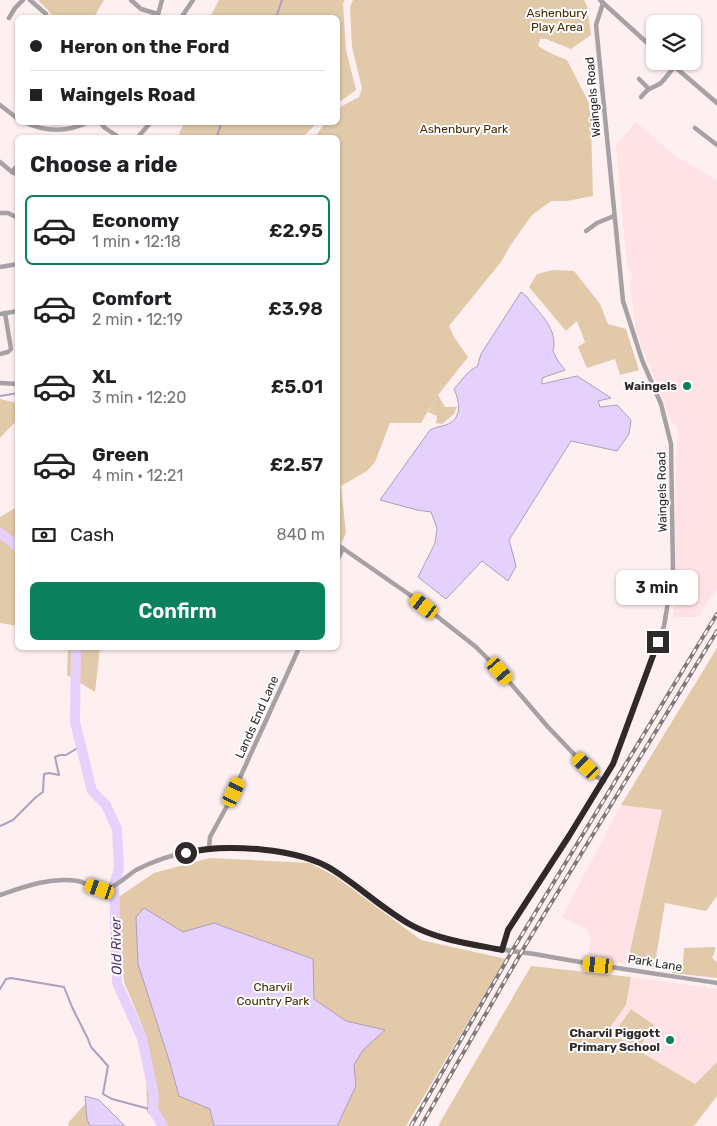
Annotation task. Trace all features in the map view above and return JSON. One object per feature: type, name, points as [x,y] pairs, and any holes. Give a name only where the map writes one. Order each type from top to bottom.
[{"type":"street","points":[[9,18],[23,0]]},
{"type":"street","points":[[30,0],[46,14]]},
{"type":"street","points":[[131,0],[141,9],[156,15]]},
{"type":"street","points":[[158,15],[162,0]]},
{"type":"street","points":[[183,15],[193,0]]},
{"type":"street","points":[[602,1],[646,42]]},
{"type":"street","name":"Waingels Road","points":[[502,950],[508,930],[613,764],[664,626],[673,572],[671,444],[661,404],[642,360],[623,301],[596,25],[602,1]]},
{"type":"street","points":[[641,97],[648,88],[659,84],[665,79],[672,70]]},
{"type":"street","points":[[678,70],[717,103]]},
{"type":"street","points":[[639,79],[648,88]]},
{"type":"street","points":[[0,105],[15,117]]},
{"type":"street","points":[[35,125],[53,130],[73,128],[81,125]]},
{"type":"street","points":[[102,125],[116,135]]},
{"type":"street","points":[[140,135],[149,125]]},
{"type":"street","points":[[695,128],[717,145]]},
{"type":"street","points":[[1,164],[15,171]]},
{"type":"street","points":[[0,213],[8,213],[15,216]]},
{"type":"street","points":[[586,230],[614,216]]},
{"type":"street","points":[[0,266],[15,264]]},
{"type":"street","points":[[0,354],[11,349],[3,314]]},
{"type":"street","points":[[0,383],[15,384]]},
{"type":"street","points":[[340,546],[410,595],[476,647],[594,775],[604,781]]},
{"type":"street","points":[[340,555],[343,548]]},
{"type":"street","name":"Lands End Lane","points":[[209,848],[210,837],[228,806],[298,650]]},
{"type":"street","name":"Park Lane","points":[[0,895],[34,883],[53,880],[78,881],[100,889],[107,888],[154,862],[209,848],[282,852],[307,858],[332,869],[385,909],[412,925],[444,938],[570,962],[717,983]]},
{"type":"shaded area","name":"Waingels","points":[[636,122],[676,157],[717,180],[717,588],[698,617],[674,617],[678,429],[672,422],[636,332],[630,286],[632,274],[627,266],[616,145]]},
{"type":"shaded area","points":[[521,292],[550,328],[553,335],[553,351],[565,370],[542,378],[542,384],[577,376],[611,398],[598,401],[600,407],[617,405],[631,420],[629,434],[617,451],[571,441],[509,540],[516,566],[508,581],[482,561],[446,599],[418,577],[435,543],[437,528],[431,512],[380,500],[430,430],[453,421],[459,406],[454,389],[467,373],[477,367],[481,354]]},
{"type":"shaded area","points":[[621,805],[662,810],[629,958],[642,962],[642,966],[588,960],[591,938],[586,929],[562,917]]},
{"type":"shaded area","name":"Charvil Country Park","points":[[144,908],[183,932],[214,923],[313,959],[314,999],[346,1021],[385,1030],[363,1050],[354,1065],[356,1086],[337,1126],[214,1126],[210,1109],[179,1096],[138,964],[136,917]]},
{"type":"shaded area","name":"Charvil Piggott Primary School","points":[[631,977],[717,989],[717,1062],[695,1084],[608,1030],[626,1005]]},
{"type":"shaded area","points":[[85,1096],[99,1100],[125,1126],[90,1126],[87,1119]]},
{"type":"green space","points":[[38,0],[104,0],[95,15],[52,15]]},
{"type":"green space","points":[[219,0],[345,0],[343,3],[346,50],[356,90],[340,102],[340,15],[211,15]]},
{"type":"green space","name":"Ashenbury Park","points":[[353,0],[584,0],[587,6],[591,35],[571,49],[546,39],[540,39],[538,46],[567,60],[589,103],[593,196],[567,201],[551,201],[532,215],[501,262],[449,326],[468,357],[438,395],[445,407],[457,407],[454,414],[442,424],[436,423],[437,416],[428,412],[437,396],[421,423],[390,423],[375,462],[367,471],[341,486],[346,533],[340,547],[340,135],[316,135],[324,125],[340,125],[340,108],[359,97],[362,88],[352,47],[350,7]]},
{"type":"green space","points":[[183,125],[315,125],[305,135],[179,135]]},
{"type":"green space","points":[[553,270],[574,271],[600,304],[608,324],[626,329],[639,370],[620,375],[615,359],[587,368],[578,347],[585,342],[577,321],[566,331],[529,287],[537,274]]},
{"type":"green space","points":[[0,399],[15,403],[15,422],[0,438]]},
{"type":"green space","points":[[15,508],[15,626],[0,623],[0,517]]},
{"type":"green space","points":[[717,648],[717,896],[706,911],[665,903],[654,969],[642,966],[642,962],[629,958],[662,810],[621,805]]},
{"type":"green space","points":[[68,650],[100,650],[95,692],[67,675]]},
{"type":"green space","name":"Charvil Country Park","points":[[210,858],[310,863],[336,877],[421,940],[506,959],[406,1126],[160,1126],[147,1112],[146,1035],[124,982],[117,898],[154,873]]},
{"type":"green space","points":[[715,947],[712,958],[717,962],[717,978],[672,973],[676,967],[683,964],[684,948]]},
{"type":"green space","points":[[531,966],[631,977],[626,1005],[608,1030],[695,1084],[717,1062],[717,1096],[694,1126],[438,1126]]},
{"type":"green space","points":[[631,1009],[654,1025],[638,1049],[615,1032]]},
{"type":"green space","points":[[86,1103],[87,1119],[90,1126],[69,1126],[68,1123]]},
{"type":"waterway","points":[[277,15],[282,0]]},
{"type":"waterway","points":[[217,135],[221,125]]},
{"type":"waterway","points":[[0,396],[15,394]]},
{"type":"waterway","name":"Old River","points":[[0,533],[15,545]]},
{"type":"waterway","name":"Old River","points":[[76,650],[75,722],[92,791],[106,805],[117,829],[119,868],[114,885],[117,983],[142,1038],[154,1095],[153,1110],[163,1126]]},
{"type":"waterway","points":[[0,826],[13,820],[43,792],[44,774],[59,775],[55,757],[66,755],[81,746]]},
{"type":"waterway","points":[[0,989],[6,979],[11,978],[64,987],[91,1047],[108,1066],[103,1094],[112,1099],[153,1110]]},
{"type":"railway","points":[[411,1126],[515,946],[717,614]]},
{"type":"railway","points":[[421,1126],[525,946],[717,631]]},
{"type":"place","name":"Waingels","points":[[687,386]]},
{"type":"place","name":"Charvil Piggott Primary School","points":[[670,1040]]},
{"type":"route","points":[[186,853],[209,848],[235,849],[282,852],[307,858],[332,869],[385,909],[412,925],[444,938],[502,950],[508,930],[613,764],[658,642]]},
{"type":"park label","name":"Ashenbury Play Area","points":[[557,20]]}]
